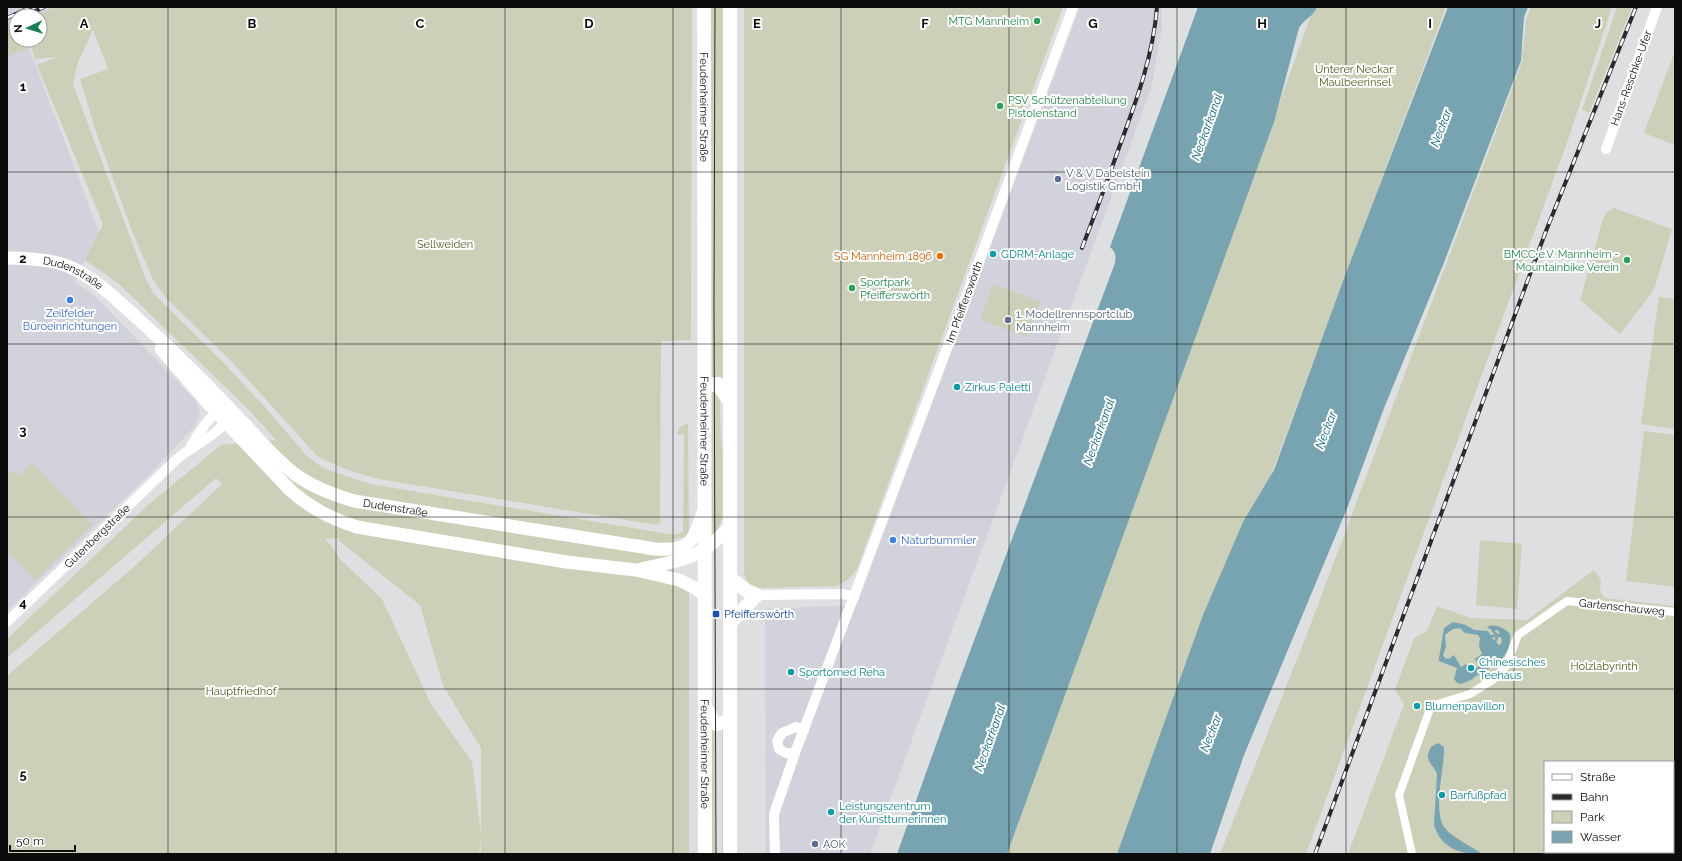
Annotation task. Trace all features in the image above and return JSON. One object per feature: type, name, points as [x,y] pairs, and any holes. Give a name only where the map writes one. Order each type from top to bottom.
[{"type":"main road","name":"Feudenheimer Straße","points":[[704,7],[705,854]]},
{"type":"main road","points":[[730,7],[730,854]]},
{"type":"main road","points":[[705,386],[718,384],[729,402]]},
{"type":"main road","points":[[730,578],[747,591],[757,595],[730,623]]},
{"type":"main road","points":[[705,705],[714,723],[720,724],[730,721]]},
{"type":"street","name":"Im Pfeifferswörth","points":[[774,854],[774,814],[1072,7]]},
{"type":"street","name":"Hans-Reschke-Ufer","points":[[1606,149],[1657,7]]},
{"type":"street","name":"Dudenstraße","points":[[7,258],[28,258],[69,267],[96,282],[186,362],[296,475],[312,486],[333,495],[354,500],[655,549],[670,550],[679,550],[694,538],[705,507]]},
{"type":"street","name":"Dudenstraße","points":[[130,311],[154,342],[290,490],[302,501],[329,517],[365,528],[566,562],[636,570],[679,580],[695,588],[705,596]]},
{"type":"street","points":[[217,412],[230,408]]},
{"type":"street","points":[[226,422],[230,408]]},
{"type":"street","name":"Gutenbergstraße","points":[[188,450],[206,423],[217,412]]},
{"type":"street","name":"Gutenbergstraße","points":[[9,617],[188,450],[215,432],[226,422]]},
{"type":"street","name":"Dudenstraße","points":[[636,570],[682,560],[705,551],[720,539],[730,526]]},
{"type":"street","points":[[757,595],[843,594],[854,597]]},
{"type":"street","name":"Gartenschauweg","points":[[1412,854],[1399,794],[1431,706],[1470,694],[1494,679],[1506,666],[1518,635],[1567,601],[1675,612]]},
{"type":"street","points":[[796,753],[786,753],[779,750],[777,741],[782,733],[796,727],[804,730]]},
{"type":"shaded area","points":[[7,7],[55,7],[48,10],[48,8],[8,8],[7,28]]},
{"type":"shaded area","points":[[1080,7],[1162,7],[1162,28],[1151,89],[870,854],[766,854],[765,609],[857,605]]},
{"type":"shaded area","points":[[29,48],[99,232],[74,282],[86,289],[101,302],[196,401],[200,414],[194,427],[146,478],[7,611],[7,57]]},
{"type":"green space","points":[[55,7],[692,7],[691,340],[661,341],[660,523],[656,525],[378,479],[348,470],[318,457],[229,359],[166,298],[154,282],[132,231],[96,132],[80,79],[108,69],[93,30],[78,62],[73,84],[145,277],[153,293],[223,362],[264,406],[306,455],[323,468],[370,484],[675,535],[683,532],[684,435],[677,434],[681,427],[688,424],[689,532],[685,537],[673,539],[673,585],[689,589],[689,854],[481,854],[481,839],[479,854],[7,854],[7,676],[136,565],[222,484],[216,478],[7,658],[7,639],[149,504],[221,445],[276,440],[250,411],[119,284],[85,260],[103,224],[37,65],[57,57],[35,59],[31,48],[48,48],[48,10]],"holes":[[[340,538],[338,540],[420,605],[443,686],[481,748],[481,834],[472,762],[431,704],[382,599],[341,560],[326,539]]]},
{"type":"green space","points":[[709,7],[725,7],[725,379],[709,376]]},
{"type":"green space","name":"Sportpark Pfeifferswörth","points":[[744,7],[1063,7],[857,569],[849,579],[837,586],[758,588],[752,586],[748,582],[744,572]]},
{"type":"green space","name":"Unterer Neckar: Maulbeerinsel","points":[[1314,7],[1446,7],[1129,854],[1007,854]]},
{"type":"green space","points":[[1531,7],[1612,7],[1568,140],[1306,854],[1220,854],[1310,626],[1522,62],[1526,20]]},
{"type":"green space","points":[[1617,7],[1632,7],[1589,113],[1582,110]]},
{"type":"green space","points":[[7,28],[8,48],[29,48],[7,57]]},
{"type":"green space","points":[[1675,51],[1675,145],[1644,133]]},
{"type":"green space","name":"BMCC e.V. Mannheim - Mountainbike Verein","points":[[1614,208],[1672,229],[1654,290],[1620,334],[1580,300],[1603,219],[1607,212]]},
{"type":"green space","points":[[993,284],[1040,302],[1027,337],[980,320]]},
{"type":"green space","points":[[1659,297],[1675,299],[1675,429],[1641,424]]},
{"type":"green space","points":[[713,389],[720,392],[721,432],[726,492],[722,518],[717,530],[710,540],[710,392]]},
{"type":"green space","points":[[1644,431],[1675,435],[1675,587],[1626,581]]},
{"type":"green space","points":[[32,462],[92,525],[35,580],[7,551],[7,476],[13,470],[19,476]]},
{"type":"green space","points":[[1480,540],[1522,544],[1517,609],[1476,605]]},
{"type":"green space","name":"Holzlabyrinth","points":[[1594,570],[1601,580],[1600,592],[1605,598],[1675,606],[1675,854],[1348,854],[1404,704],[1395,690],[1414,638],[1427,631],[1437,606],[1471,618],[1527,620]]},
{"type":"green space","points":[[710,727],[715,729],[715,854],[710,854]]},
{"type":"green space","points":[[725,729],[725,854],[722,854],[722,730]]},
{"type":"water","name":"Neckarkanal","points":[[1198,7],[1317,7],[1299,28],[1274,122],[1007,854],[897,854],[956,689],[1115,263],[1115,254],[1110,247]]},
{"type":"water","name":"Neckar","points":[[1448,7],[1528,7],[1524,17],[1521,61],[1443,265],[1384,408],[1348,506],[1244,755],[1210,854],[1117,854],[1203,615],[1243,522],[1274,470],[1343,281]]},
{"type":"water","points":[[1453,622],[1466,625],[1474,630],[1488,631],[1499,645],[1501,644],[1502,640],[1498,630],[1493,631],[1487,627],[1496,626],[1502,628],[1510,634],[1510,643],[1508,650],[1499,661],[1473,679],[1461,684],[1457,683],[1454,679],[1457,668],[1439,661],[1444,628]],"holes":[[[1460,628],[1465,633],[1478,635],[1480,638],[1479,646],[1482,654],[1475,659],[1479,666],[1471,672],[1466,664],[1461,667],[1454,655],[1449,659],[1445,658],[1443,655],[1446,647],[1445,635],[1453,629]]]},
{"type":"water","points":[[1438,743],[1444,747],[1439,810],[1444,827],[1451,834],[1482,854],[1466,853],[1452,848],[1441,839],[1437,833],[1434,825],[1437,774],[1428,759],[1428,756],[1431,747]]},
{"type":"waterway","points":[[1493,631],[1496,634]]},
{"type":"waterway","points":[[1495,642],[1498,635],[1501,636]]},
{"type":"tram line","points":[[715,7],[714,305],[716,854]]},
{"type":"railway","points":[[7,18],[31,7]]},
{"type":"railway","points":[[1082,248],[1138,94],[1152,43],[1157,7]]},
{"type":"railway","points":[[1315,854],[1546,231],[1636,7]]},
{"type":"place","name":"MTG Mannheim","points":[[1037,21]]},
{"type":"place","name":"PSV Schützenabteilung Pistolenstand","points":[[1000,106]]},
{"type":"place","name":"V & V Dabelstein Logistik GmbH","points":[[1058,179]]},
{"type":"place","name":"GDRM-Anlage","points":[[993,254]]},
{"type":"place","name":"SG Mannheim 1896","points":[[940,256]]},
{"type":"place","name":"BMCC e.V. Mannheim - Mountainbike Verein","points":[[1627,260]]},
{"type":"place","name":"Sportpark Pfeifferswörth","points":[[852,288]]},
{"type":"place","name":"Zeilfelder Büroeinrichtungen","points":[[70,300]]},
{"type":"place","name":"1. Modellrennsportclub Mannheim","points":[[1008,320]]},
{"type":"place","name":"Zirkus Paletti","points":[[957,387]]},
{"type":"place","name":"Naturbummler","points":[[893,540]]},
{"type":"place","name":"Pfeifferswörth","points":[[716,614]]},
{"type":"place","name":"Chinesisches Teehaus","points":[[1471,668]]},
{"type":"place","name":"Sportomed Reha","points":[[791,672]]},
{"type":"place","name":"Blumenpavillon","points":[[1417,706]]},
{"type":"place","name":"Barfußpfad","points":[[1442,795]]},
{"type":"place","name":"Leistungszentrum der Kunstturnerinnen","points":[[831,812]]},
{"type":"place","name":"AOK","points":[[815,844]]},
{"type":"park label","name":"Sellweiden","points":[[445,244]]},
{"type":"park label","name":"Hauptfriedhof","points":[[241,691]]}]
